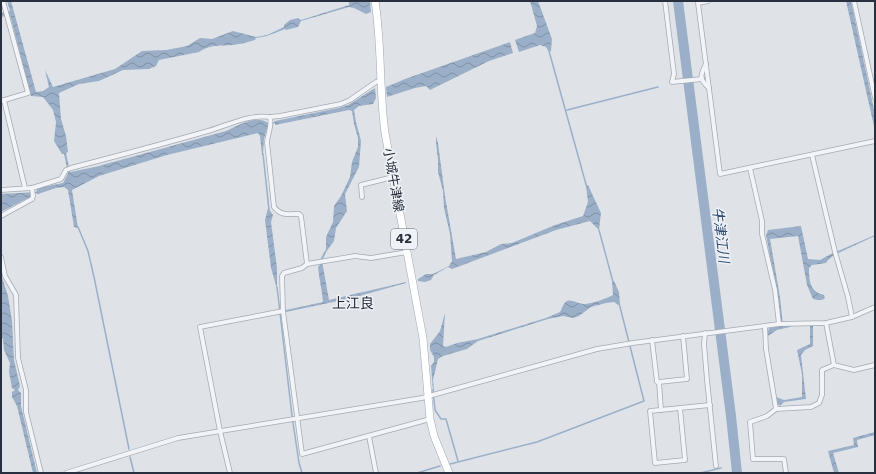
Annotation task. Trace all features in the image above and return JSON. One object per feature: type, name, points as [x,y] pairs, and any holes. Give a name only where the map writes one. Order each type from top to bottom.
[{"type":"main road","name":"小城牛津線","points":[[375,1],[384,127],[423,338],[432,396],[430,419],[434,436],[449,473]]},
{"type":"street","points":[[3,1],[28,93],[3,100],[25,188]]},
{"type":"street","points":[[665,1],[674,74],[672,82],[702,79]]},
{"type":"street","points":[[708,1],[698,3],[720,174],[875,141]]},
{"type":"street","points":[[854,1],[875,98]]},
{"type":"street","points":[[706,64],[702,73],[702,79],[709,88]]},
{"type":"street","points":[[1,190],[25,188],[32,189],[60,179],[66,170],[71,168],[220,128],[246,118],[261,115],[271,118],[341,104],[350,100],[381,80]]},
{"type":"street","points":[[271,118],[272,126],[268,134],[267,142],[274,207],[278,212],[283,214],[299,214],[301,216],[307,264]]},
{"type":"street","points":[[812,155],[835,254],[847,292],[852,317]]},
{"type":"street","points":[[750,168],[762,221],[762,234],[775,290],[779,324]]},
{"type":"street","points":[[362,197],[360,185],[393,177]]},
{"type":"street","points":[[1,216],[32,199],[32,189]]},
{"type":"street","points":[[407,252],[371,258],[355,256],[318,262],[307,264],[302,268],[284,273],[282,276],[283,311],[294,419],[302,454],[430,419]]},
{"type":"street","points":[[1,257],[5,276],[16,295],[18,358],[26,390],[26,412],[41,473]]},
{"type":"street","points":[[66,473],[167,441],[432,396],[597,349],[652,340],[785,323],[826,323],[852,317],[875,307]]},
{"type":"street","points":[[230,473],[220,431],[200,327],[283,311]]},
{"type":"street","points":[[826,323],[834,365]]},
{"type":"street","points":[[765,326],[766,349],[776,409]]},
{"type":"street","points":[[705,333],[704,344],[716,466]]},
{"type":"street","points":[[659,382],[687,379],[683,336]]},
{"type":"street","points":[[652,340],[657,382],[659,382],[661,410]]},
{"type":"street","points":[[786,473],[784,459],[753,459],[750,422],[768,416],[776,409],[811,407],[819,403],[822,395],[822,370],[834,365],[854,370],[875,365]]},
{"type":"street","points":[[680,408],[685,460],[655,463],[650,411],[661,410],[680,408],[710,405]]},
{"type":"street","points":[[369,436],[376,473]]},
{"type":"water","points":[[7,1],[11,1],[36,92],[43,91],[49,87],[45,70],[53,87],[115,69],[142,51],[166,50],[187,46],[200,38],[212,39],[233,31],[256,37],[267,35],[284,27],[284,25],[290,20],[298,18],[301,20],[349,5],[349,1],[370,1],[371,12],[366,14],[349,7],[301,21],[298,27],[285,29],[267,36],[256,38],[255,40],[236,45],[211,47],[203,49],[199,52],[159,60],[156,66],[149,69],[123,70],[99,81],[79,84],[59,93],[61,119],[66,136],[68,152],[66,153],[70,172],[95,167],[226,131],[253,120],[268,123],[338,108],[348,105],[375,88],[376,98],[373,104],[359,106],[354,110],[361,141],[359,167],[345,194],[347,211],[336,228],[334,241],[326,252],[322,261],[329,300],[406,283],[352,298],[286,312],[286,310],[323,302],[318,267],[326,249],[326,237],[333,222],[334,206],[341,196],[350,177],[352,162],[358,147],[358,138],[352,111],[349,110],[275,125],[275,123],[268,125],[264,139],[263,155],[260,136],[258,133],[167,155],[99,176],[72,190],[78,228],[74,227],[68,190],[64,187],[30,195],[30,197],[1,212],[1,194],[36,192],[38,188],[63,183],[68,173],[64,154],[62,154],[54,141],[56,122],[53,110],[43,97],[31,96],[10,15],[1,17],[1,13],[10,11]]},
{"type":"water","points":[[530,1],[538,1],[552,39],[551,51],[549,52],[546,47],[540,45],[519,52],[515,40],[535,33],[537,26]]},
{"type":"water","points":[[846,1],[851,1],[875,114],[875,131]]},
{"type":"water","points":[[510,42],[513,53],[489,61],[430,90],[426,86],[387,97],[386,87]]},
{"type":"water","points":[[436,136],[456,259],[486,252],[501,244],[512,243],[555,225],[583,216],[588,202],[586,186],[588,185],[601,213],[599,230],[590,221],[556,230],[452,269],[448,267],[434,275],[431,280],[425,282],[418,281],[418,279],[426,274],[433,274],[449,266],[452,261],[450,234],[444,208],[443,191],[438,172]]},
{"type":"water","points":[[268,208],[273,215],[271,222],[277,268],[277,289],[271,268],[265,220]]},
{"type":"water","points":[[801,226],[808,259],[820,260],[875,236],[834,255],[826,263],[812,265],[809,268],[811,285],[819,294],[824,295],[825,298],[823,300],[813,299],[807,285],[798,236],[770,239],[780,297],[783,325],[791,326],[777,330],[768,336],[769,328],[781,326],[778,298],[766,235],[768,230]]},
{"type":"water","points":[[1,274],[8,296],[12,321],[14,360],[20,386],[18,390],[21,393],[21,406],[37,473],[33,473],[17,406],[12,397],[12,392],[15,390],[12,388],[9,372],[10,363],[4,350],[3,339],[1,337]]},
{"type":"water","points":[[612,281],[614,281],[619,292],[620,304],[618,305],[614,302],[606,303],[591,307],[579,316],[573,318],[563,316],[548,319],[478,341],[467,349],[443,356],[438,359],[433,380],[433,392],[431,366],[434,362],[434,357],[430,350],[430,344],[440,331],[445,313],[443,346],[446,347],[457,343],[478,339],[546,318],[560,312],[567,301],[585,304],[607,298],[613,295]]},
{"type":"water","points":[[810,326],[813,326],[813,346],[805,350],[801,355],[806,399],[784,402],[780,406],[777,403],[776,397],[784,400],[802,397],[802,374],[797,350],[810,344]]},
{"type":"water","points":[[875,432],[875,435],[857,440],[858,447],[833,453],[839,473],[834,473],[828,451],[854,445],[853,438]]},
{"type":"waterway","name":"牛津江川","points":[[678,1],[737,473]]},
{"type":"waterway","points":[[549,51],[587,188]]},
{"type":"waterway","points":[[567,110],[658,87]]},
{"type":"waterway","points":[[263,154],[269,210]]},
{"type":"waterway","points":[[78,227],[88,251],[94,277],[129,449]]},
{"type":"waterway","points":[[599,230],[613,282]]},
{"type":"waterway","points":[[277,287],[292,416],[299,463],[302,473]]},
{"type":"waterway","points":[[450,464],[537,442],[644,401],[619,303]]},
{"type":"waterway","points":[[433,390],[435,410],[441,419],[446,419],[458,461]]},
{"type":"waterway","points":[[130,457],[134,473]]},
{"type":"waterway","points":[[417,473],[440,466]]},
{"type":"waterway","points":[[700,473],[721,468]]},
{"type":"district","name":"上江良","points":[[353,303]]}]
